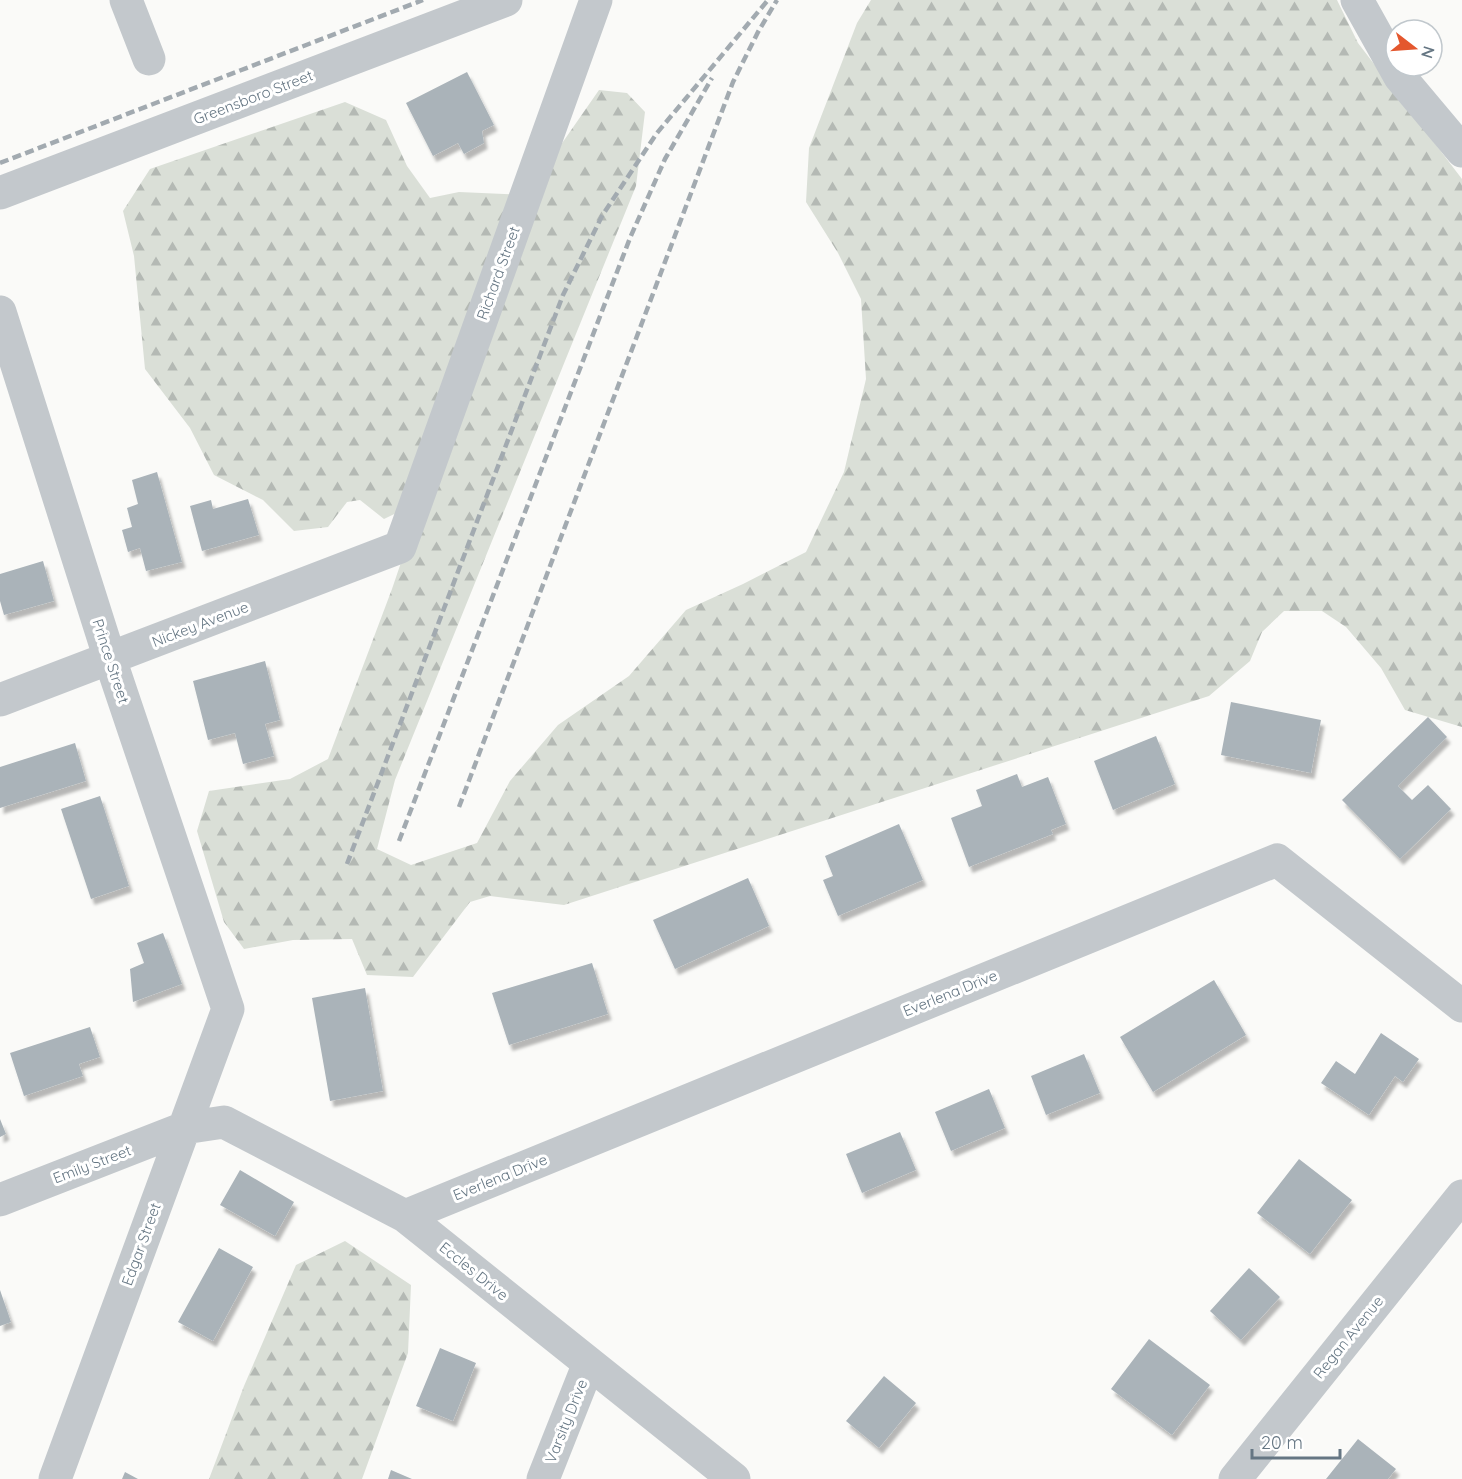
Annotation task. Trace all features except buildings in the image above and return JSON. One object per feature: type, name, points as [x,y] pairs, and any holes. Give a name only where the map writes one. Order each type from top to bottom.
[{"type":"street","points":[[126,0],[149,59]]},
{"type":"street","name":"Greensboro Street","points":[[0,193],[506,0]]},
{"type":"street","name":"Richard Street","points":[[400,547],[596,0]]},
{"type":"street","points":[[1357,0],[1400,77],[1462,151]]},
{"type":"street","name":"Prince Street","points":[[0,312],[110,659],[228,1009]]},
{"type":"street","name":"Nickey Avenue","points":[[0,700],[400,547]]},
{"type":"street","name":"Everlena Drive","points":[[405,1216],[1276,860],[1462,1006]]},
{"type":"street","name":"Edgar Street","points":[[55,1479],[228,1009]]},
{"type":"street","name":"Eccles Drive","points":[[184,1128],[224,1122],[405,1216],[734,1479]]},
{"type":"street","name":"Emily Street","points":[[0,1200],[184,1128]]},
{"type":"street","name":"Regan Avenue","points":[[1234,1479],[1462,1196]]},
{"type":"street","name":"Varsity Drive","points":[[543,1479],[589,1363]]},
{"type":"green space","points":[[871,0],[1337,0],[1358,43],[1462,179],[1462,727],[1405,710],[1381,668],[1346,627],[1322,611],[1284,611],[1262,632],[1250,661],[1209,696],[564,905],[490,896],[470,902],[413,977],[367,975],[352,939],[293,940],[244,949],[224,922],[197,831],[209,791],[290,779],[328,759],[392,589],[508,248],[415,504],[384,519],[360,500],[347,502],[328,527],[294,531],[263,500],[214,475],[190,428],[145,369],[134,256],[123,211],[150,169],[345,102],[386,120],[407,166],[430,198],[459,192],[526,195],[599,90],[627,93],[645,112],[636,186],[395,780],[377,849],[411,865],[477,843],[510,781],[558,725],[629,676],[686,610],[806,552],[844,472],[866,379],[861,299],[838,253],[806,202],[809,148],[857,23]]},
{"type":"green space","points":[[345,1241],[411,1285],[408,1353],[362,1479],[209,1479],[244,1386],[296,1265]]},
{"type":"railway","points":[[0,163],[423,0]]},
{"type":"railway","points":[[347,864],[563,295],[602,216],[657,133],[768,0]]},
{"type":"railway","points":[[459,807],[733,82],[777,0]]},
{"type":"railway","points":[[399,841],[630,238],[665,159],[712,78]]}]
